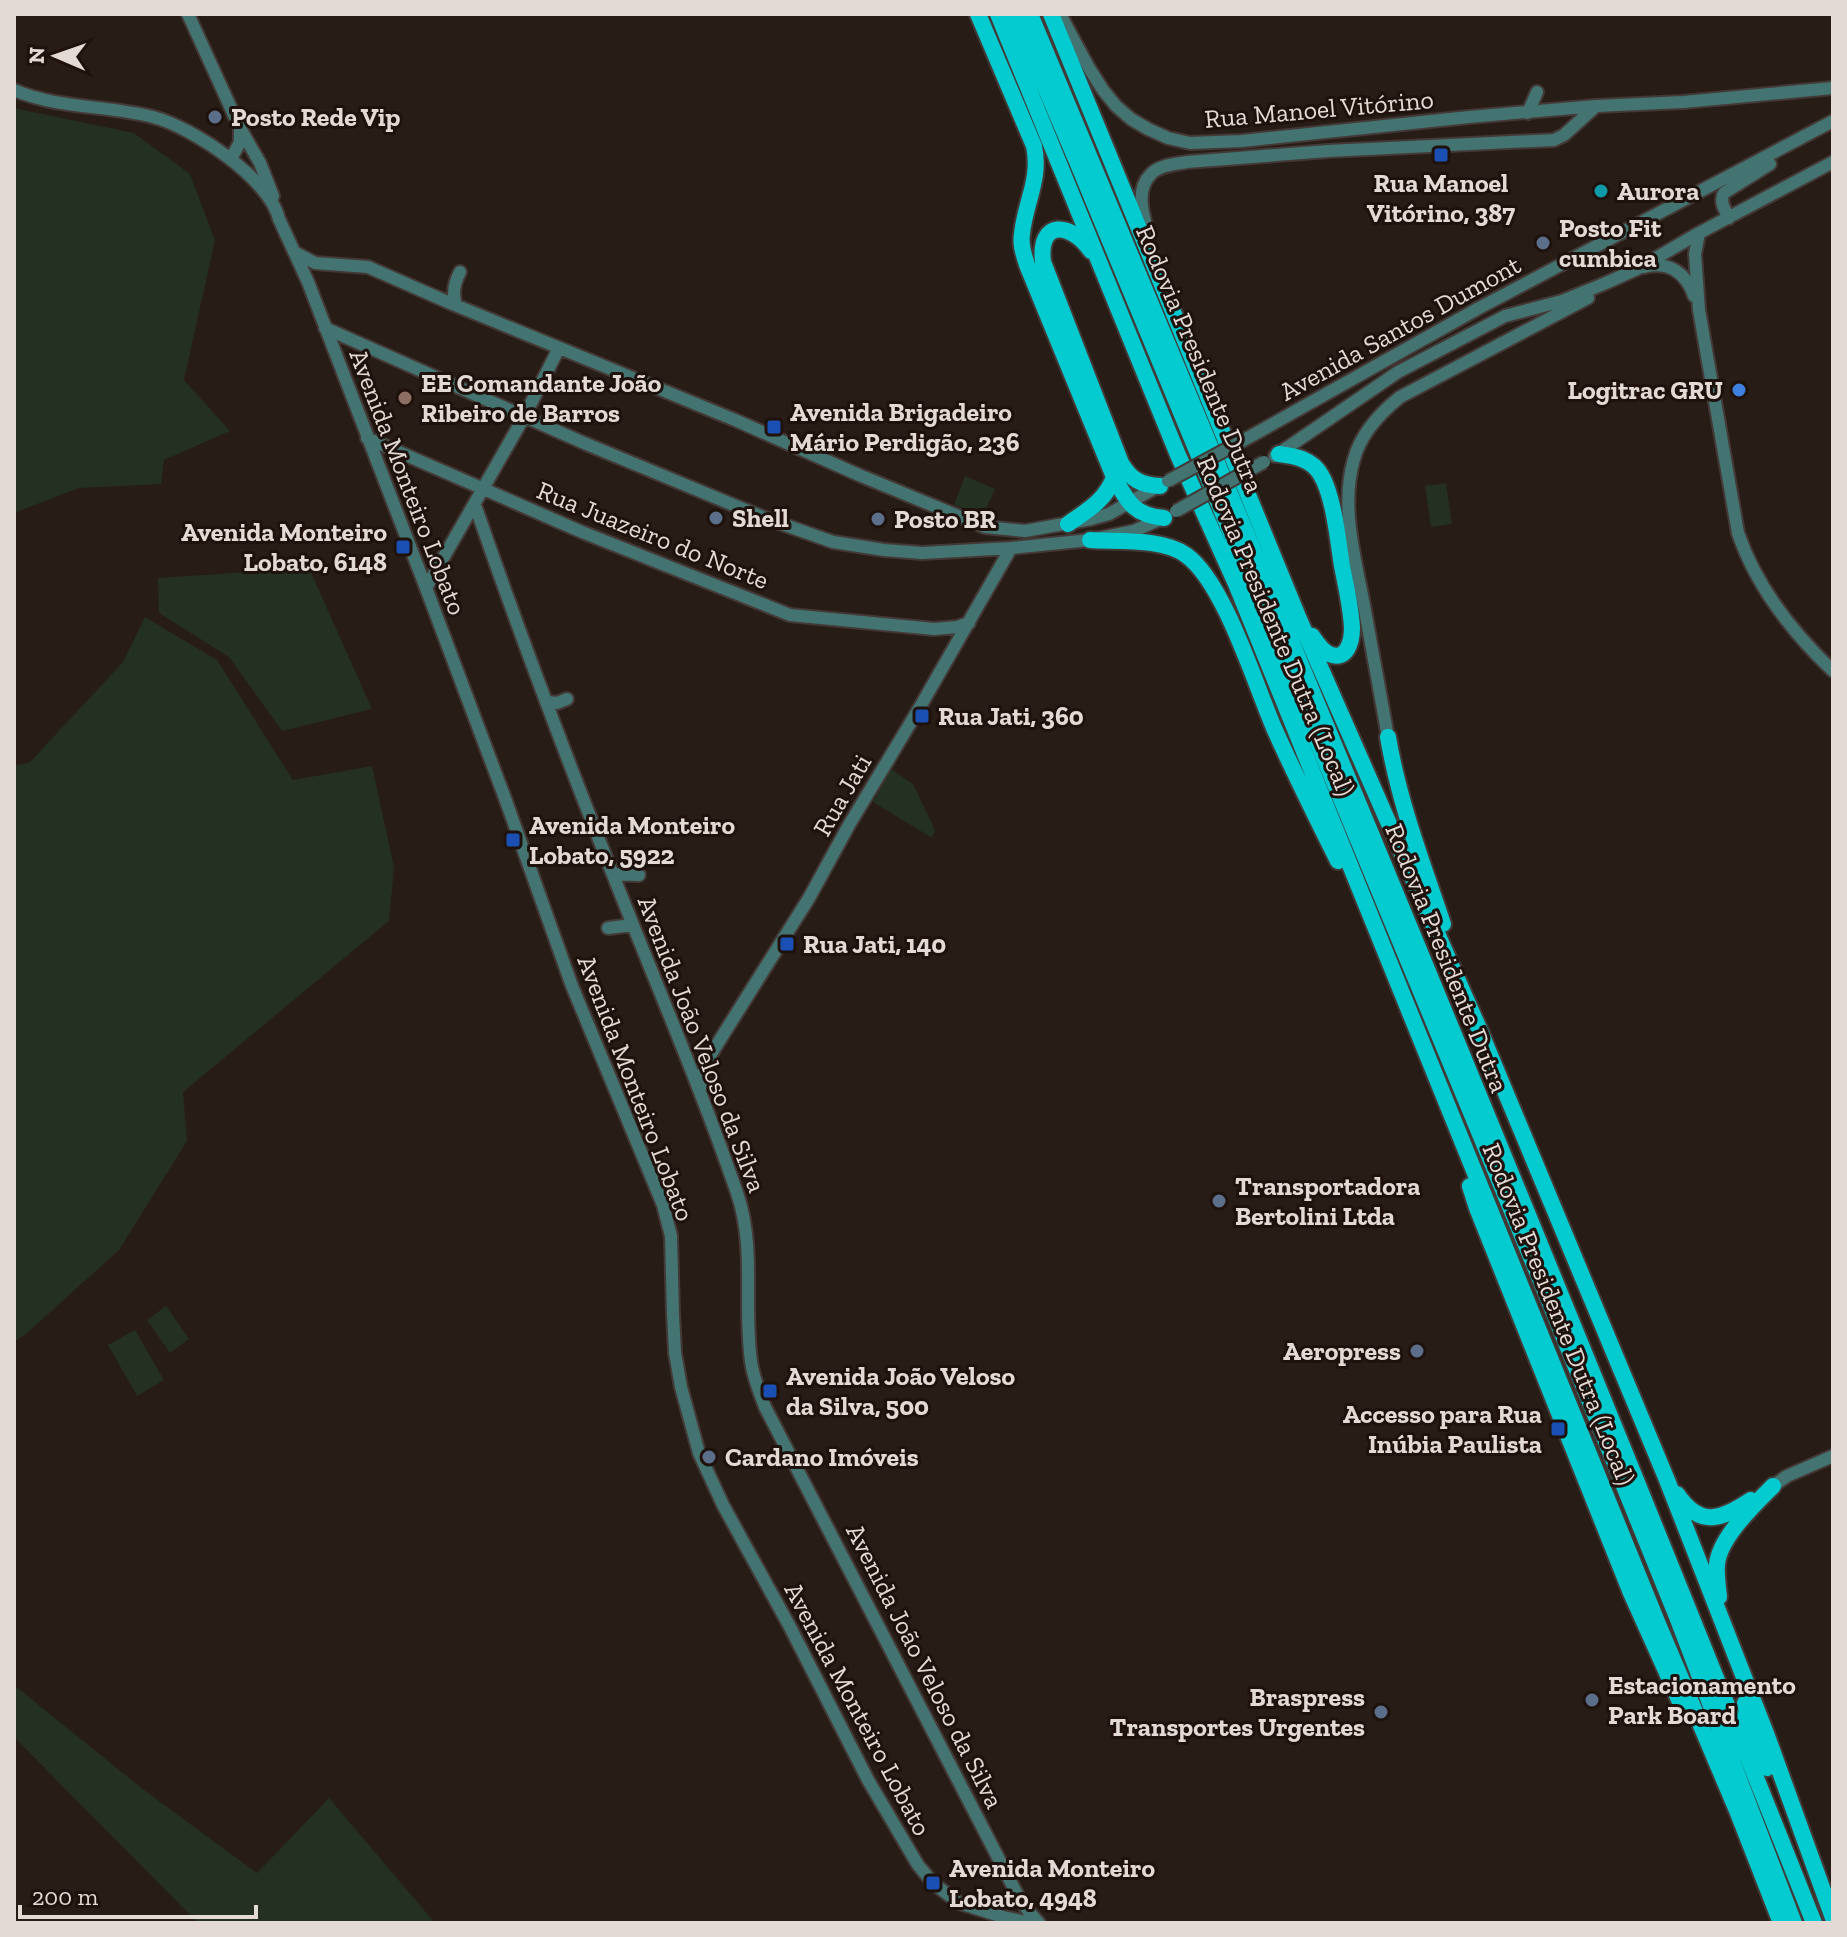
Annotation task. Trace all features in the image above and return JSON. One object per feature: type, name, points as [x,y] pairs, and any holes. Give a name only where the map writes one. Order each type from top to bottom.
[{"type":"highway","points":[[978,14],[1034,146],[1037,161],[1024,223],[1022,247],[1027,265],[1114,477],[1129,504],[1139,512],[1152,516],[1170,514]]},
{"type":"highway","name":"Rodovia Presidente Dutra (Local)","points":[[998,14],[1178,455],[1236,584],[1781,1923]]},
{"type":"highway","name":"Rodovia Presidente Dutra","points":[[1014,14],[1541,1283],[1677,1617],[1794,1923]]},
{"type":"highway","name":"Rodovia Presidente Dutra","points":[[1030,14],[1264,573],[1663,1546],[1814,1923]]},
{"type":"highway","name":"Rodovia Presidente Dutra","points":[[1051,14],[1299,619],[1480,1031],[1667,1480],[1767,1736],[1833,1918]]},
{"type":"highway","points":[[1103,269],[1082,239],[1070,230],[1055,230],[1044,240],[1043,262],[1121,463],[1138,482],[1164,483]]},
{"type":"highway","points":[[1272,458],[1297,457],[1310,463],[1321,474],[1336,531],[1352,628],[1347,651],[1342,655],[1327,654],[1299,619]]},
{"type":"highway","points":[[1068,524],[1102,499],[1114,477]]},
{"type":"highway","points":[[1090,540],[1160,544],[1186,555],[1198,567],[1216,592],[1297,776],[1365,914],[1372,918]]},
{"type":"highway","points":[[1388,737],[1394,776],[1410,829],[1480,1031]]},
{"type":"highway","points":[[1667,1480],[1692,1512],[1712,1519],[1733,1512],[1773,1486]]},
{"type":"highway","points":[[1724,1624],[1717,1579],[1721,1549],[1739,1522],[1773,1486]]},
{"type":"highway","points":[[1743,1675],[1749,1722],[1825,1923]]},
{"type":"highway","points":[[1767,1736],[1805,1813],[1833,1886]]},
{"type":"main road","points":[[188,14],[240,128],[260,163],[278,215]]},
{"type":"main road","name":"Rua Manoel Vitórino","points":[[1060,14],[1089,68],[1116,106],[1148,129],[1179,141],[1242,141],[1426,121],[1833,88]]},
{"type":"main road","name":"Avenida Monteiro Lobato","points":[[14,90],[38,99],[155,117],[185,130],[231,159],[252,177],[278,215],[308,282],[426,588],[572,986],[663,1205],[671,1236],[675,1353],[686,1410],[706,1470],[868,1780],[918,1865],[933,1883],[959,1903],[1031,1923]]},
{"type":"main road","name":"Rua Manoel Vitórino","points":[[1816,90],[1833,95]]},
{"type":"main road","points":[[1528,113],[1537,92]]},
{"type":"main road","name":"Rua Manoel Vitórino","points":[[1163,289],[1141,197],[1151,174],[1160,169],[1187,162],[1328,151],[1554,140],[1564,135],[1596,106]]},
{"type":"main road","name":"Avenida Santos Dumont","points":[[296,253],[308,261],[323,264],[368,267],[985,527],[1025,531],[1109,514],[1129,504],[1479,308],[1833,121]]},
{"type":"main road","points":[[231,159],[238,148],[240,128]]},
{"type":"main road","points":[[1729,218],[1721,198],[1724,193],[1783,157],[1815,132]]},
{"type":"main road","name":"Avenida Santos Dumont","points":[[325,328],[524,417],[823,540],[922,553],[1090,540],[1134,531],[1170,514],[1272,458],[1398,372],[1505,316],[1580,295],[1637,269],[1833,162]]},
{"type":"main road","points":[[1699,233],[1695,254],[1699,310],[1738,533],[1782,615],[1833,671]]},
{"type":"main road","points":[[308,282],[314,268],[323,264]]},
{"type":"main road","points":[[1637,269],[1661,265],[1677,271],[1690,284],[1699,310]]},
{"type":"main road","points":[[456,305],[453,293],[460,272]]},
{"type":"main road","points":[[1388,737],[1352,541],[1349,504],[1354,457],[1372,425],[1400,397],[1594,295],[1606,283]]},
{"type":"main road","points":[[426,588],[524,417],[559,348]]},
{"type":"main road","name":"Rua Juazeiro do Norte","points":[[367,438],[582,532],[790,615],[934,629],[969,623]]},
{"type":"main road","name":"Avenida João Veloso da Silva","points":[[475,505],[613,874],[700,1089],[738,1196],[745,1220],[749,1257],[751,1362],[765,1407],[1019,1898]]},
{"type":"main road","points":[[461,528],[473,528],[485,533]]},
{"type":"main road","name":"Rua Jati","points":[[700,1089],[706,1062],[809,898],[1011,548]]},
{"type":"main road","points":[[934,629],[953,640],[951,653]]},
{"type":"main road","points":[[548,702],[567,699]]},
{"type":"main road","points":[[613,874],[639,875]]},
{"type":"main road","points":[[608,928],[633,925]]},
{"type":"main road","points":[[691,1067],[706,1062]]},
{"type":"main road","points":[[1773,1486],[1787,1476],[1833,1456]]},
{"type":"main road","points":[[1003,1917],[1013,1909],[1019,1898],[1039,1923]]},
{"type":"green space","points":[[14,108],[134,133],[190,174],[215,240],[184,380],[230,431],[164,460],[161,484],[79,488],[14,513]]},
{"type":"green space","points":[[965,476],[995,489],[984,514],[954,505]]},
{"type":"green space","points":[[1446,483],[1452,524],[1431,527],[1425,486]]},
{"type":"green space","points":[[309,568],[372,709],[282,731],[229,657],[159,613],[158,578]]},
{"type":"green space","points":[[145,617],[217,660],[293,780],[372,766],[394,867],[389,921],[183,1092],[187,1141],[119,1250],[14,1342],[14,766],[30,762],[123,662]]},
{"type":"green space","points":[[891,769],[913,784],[935,830],[932,838],[873,802]]},
{"type":"green space","points":[[166,1306],[189,1339],[170,1353],[147,1320]]},
{"type":"green space","points":[[135,1330],[164,1380],[137,1396],[108,1345]]},
{"type":"green space","points":[[14,1685],[144,1790],[257,1873],[329,1798],[435,1923],[198,1923],[14,1737]]},
{"type":"place","name":"Posto Rede Vip","points":[[215,117]]},
{"type":"place","name":"Rua Manoel Vitórino, 387","points":[[1441,155]]},
{"type":"place","name":"Aurora","points":[[1601,191]]},
{"type":"place","name":"Posto Fit cumbica","points":[[1543,243]]},
{"type":"place","name":"Logitrac GRU","points":[[1739,390]]},
{"type":"place","name":"EE Comandante João Ribeiro de Barros","points":[[405,398]]},
{"type":"place","name":"Avenida Brigadeiro Mário Perdigão, 236","points":[[774,427]]},
{"type":"place","name":"Shell","points":[[716,518]]},
{"type":"place","name":"Posto BR","points":[[878,519]]},
{"type":"place","name":"Avenida Monteiro Lobato, 6148","points":[[403,547]]},
{"type":"place","name":"Rua Jati, 360","points":[[922,716]]},
{"type":"place","name":"Avenida Monteiro Lobato, 5922","points":[[513,840]]},
{"type":"place","name":"Rua Jati, 140","points":[[787,944]]},
{"type":"place","name":"Transportadora Bertolini Ltda","points":[[1219,1201]]},
{"type":"place","name":"Aeropress","points":[[1417,1351]]},
{"type":"place","name":"Avenida João Veloso da Silva, 500","points":[[770,1391]]},
{"type":"place","name":"Accesso para Rua Inúbia Paulista","points":[[1558,1429]]},
{"type":"place","name":"Cardano Imóveis","points":[[709,1457]]},
{"type":"place","name":"Estacionamento Park Board","points":[[1592,1700]]},
{"type":"place","name":"Braspress Transportes Urgentes","points":[[1381,1712]]},
{"type":"place","name":"Avenida Monteiro Lobato, 4948","points":[[933,1883]]}]
